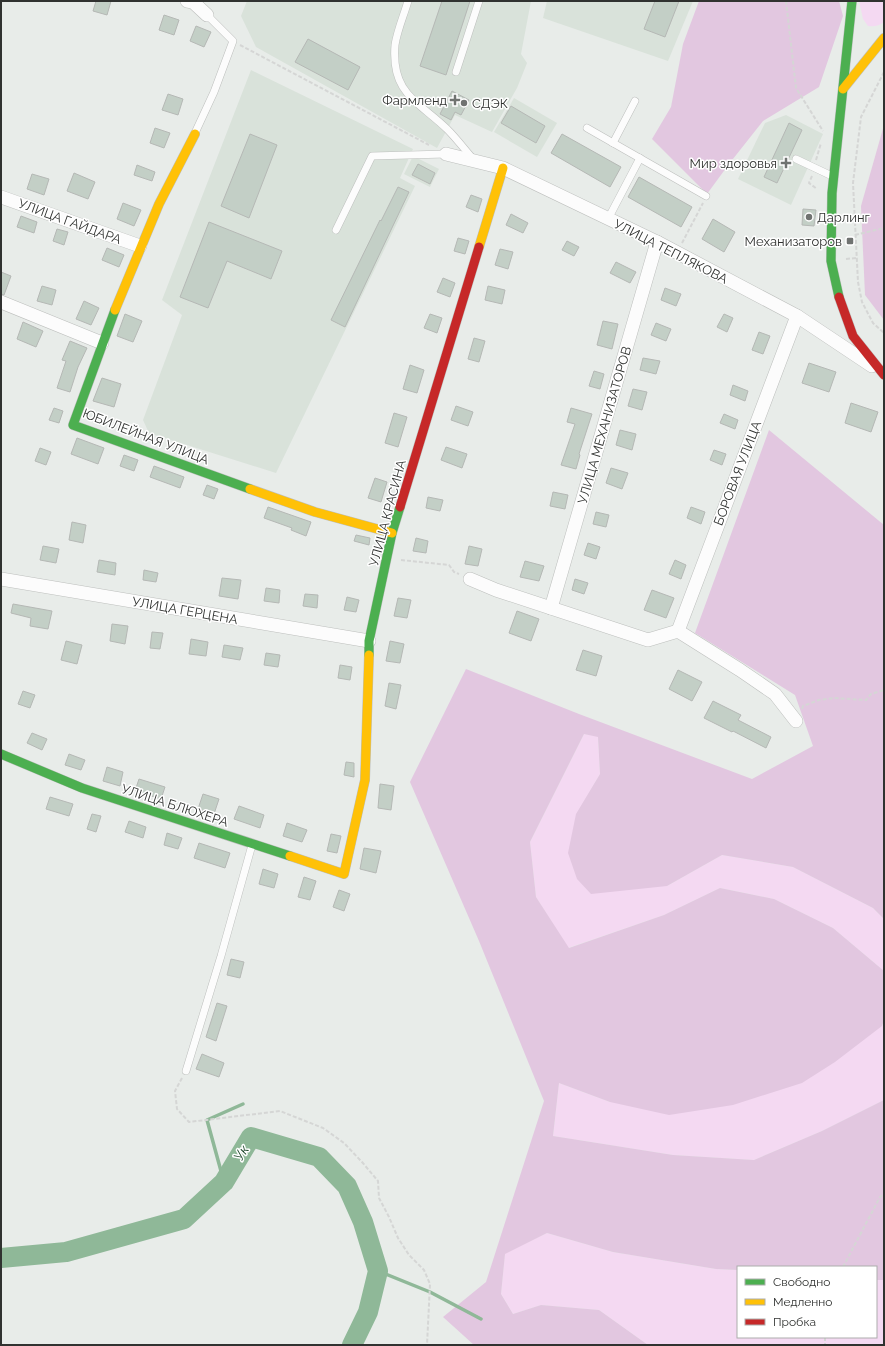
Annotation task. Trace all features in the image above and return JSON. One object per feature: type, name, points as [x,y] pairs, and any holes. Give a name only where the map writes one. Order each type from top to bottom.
[{"type":"street","points":[[187,1],[193,2],[207,15]]},
{"type":"street","points":[[852,1],[832,193],[831,261],[838,296],[854,336],[884,374]]},
{"type":"street","points":[[843,88],[884,38]]},
{"type":"street","name":"ЮБИЛЕЙНАЯ УЛИЦА","points":[[195,134],[184,153],[140,246],[102,343],[73,424],[315,512],[392,533]]},
{"type":"street","name":"УЛИЦА ТЕПЛЯКОВА","points":[[446,154],[503,168],[657,242],[797,316],[884,374]]},
{"type":"street","name":"УЛИЦА КРАСИНА","points":[[344,874],[365,780],[369,640],[392,533],[503,168]]},
{"type":"street","name":"УЛИЦА ГАЙДАРА","points":[[1,197],[140,246]]},
{"type":"street","name":"УЛИЦА МЕХАНИЗАТОРОВ","points":[[551,608],[657,242]]},
{"type":"street","points":[[1,302],[102,343]]},
{"type":"street","name":"БОРОВАЯ УЛИЦА","points":[[678,631],[797,316]]},
{"type":"street","name":"УЛИЦА ГЕРЦЕНА","points":[[1,579],[369,640]]},
{"type":"street","points":[[470,579],[496,590],[648,640],[678,631],[775,694],[796,721]]},
{"type":"street","name":"УЛИЦА БЛЮХЕРА","points":[[1,754],[82,788],[344,874]]},
{"type":"lane","points":[[408,1],[395,44],[395,64],[399,80],[409,97],[447,130],[475,161]]},
{"type":"lane","points":[[456,72],[479,1]]},
{"type":"lane","points":[[195,134],[214,92],[233,41],[207,15]]},
{"type":"lane","points":[[612,143],[635,101]]},
{"type":"lane","points":[[587,128],[706,196]]},
{"type":"lane","points":[[336,230],[372,156],[446,154]]},
{"type":"lane","points":[[608,219],[640,158]]},
{"type":"lane","points":[[796,159],[834,176]]},
{"type":"lane","points":[[186,1071],[221,956],[252,844]]},
{"type":"path","points":[[786,1],[796,88],[824,133]]},
{"type":"path","points":[[233,41],[446,154]]},
{"type":"path","points":[[884,72],[861,116],[853,183],[856,258],[858,282],[862,302],[873,323],[884,333]]},
{"type":"path","points":[[821,192],[809,183],[822,140]]},
{"type":"path","points":[[677,253],[706,196]]},
{"type":"path","points":[[855,235],[884,228]]},
{"type":"path","points":[[831,261],[856,258]]},
{"type":"path","points":[[387,558],[449,565],[454,572],[470,579]]},
{"type":"path","points":[[796,721],[803,706],[819,700],[834,698],[866,700],[870,694],[884,690]]},
{"type":"path","points":[[186,1071],[175,1091],[177,1109],[189,1122],[280,1111],[322,1128],[344,1143],[362,1162],[378,1181],[379,1198],[398,1238],[409,1255],[424,1270],[430,1284],[427,1345]]},
{"type":"path","points":[[844,1266],[880,1197],[884,1194]]},
{"type":"shaded area","points":[[247,1],[531,1],[521,54],[527,63],[517,88],[492,132],[455,115],[437,148],[256,47],[241,16]]},
{"type":"shaded area","points":[[547,1],[693,1],[668,61],[543,18]]},
{"type":"shaded area","points":[[699,1],[839,1],[843,16],[819,87],[763,121],[707,194],[652,139],[671,107],[683,44]]},
{"type":"shaded area","points":[[859,1],[884,1],[884,22],[876,26],[868,26],[863,19]]},
{"type":"shaded area","points":[[251,70],[413,149],[400,178],[415,186],[276,473],[149,433],[143,420],[182,315],[162,300]]},
{"type":"shaded area","points":[[514,98],[557,123],[537,157],[494,132]]},
{"type":"shaded area","points":[[786,115],[823,134],[791,205],[738,179],[765,123]]},
{"type":"shaded area","points":[[884,125],[884,320],[865,295],[861,206]]},
{"type":"shaded area","points":[[413,156],[439,169],[430,187],[404,174]]},
{"type":"shaded area","points":[[769,430],[884,525],[884,919],[873,908],[793,867],[722,855],[667,886],[591,894],[577,879],[568,853],[576,814],[600,774],[598,737],[584,734],[530,842],[536,897],[569,948],[664,915],[720,888],[774,899],[833,928],[884,971],[884,1020],[882,1026],[835,1062],[802,1083],[733,1105],[669,1115],[610,1102],[559,1083],[553,1136],[673,1155],[754,1160],[822,1131],[884,1100],[884,1280],[877,1280],[877,1266],[737,1266],[737,1270],[716,1269],[613,1252],[547,1233],[505,1254],[501,1294],[513,1314],[541,1305],[599,1310],[648,1345],[474,1345],[443,1317],[486,1282],[544,1101],[479,941],[410,782],[466,669],[579,714],[752,779],[813,746],[795,695],[695,633]]},
{"type":"shaded area","points":[[584,734],[598,736],[600,774],[577,814],[667,886],[722,855],[793,867],[873,908],[884,919],[884,971],[833,928],[774,899],[720,888],[664,915],[568,948],[536,897],[530,842]]},
{"type":"shaded area","points":[[884,1020],[884,1100],[822,1131],[754,1160],[673,1155],[553,1136],[559,1083],[610,1102],[882,1026]]},
{"type":"shaded area","points":[[547,1233],[613,1252],[716,1269],[737,1270],[737,1338],[877,1338],[877,1280],[884,1280],[884,1345],[648,1345],[599,1310],[541,1305],[513,1314],[501,1294],[505,1253]]},
{"type":"building","points":[[96,1],[111,1],[107,15],[93,11]]},
{"type":"building","points":[[442,1],[470,1],[446,75],[420,66]]},
{"type":"building","points":[[655,1],[679,1],[665,37],[644,29]]},
{"type":"building","points":[[164,15],[179,20],[174,35],[159,30]]},
{"type":"building","points":[[196,26],[211,32],[204,47],[190,41]]},
{"type":"building","points":[[308,39],[360,67],[348,90],[295,62]]},
{"type":"building","points":[[452,91],[469,100],[461,115],[455,112],[451,120],[440,114]]},
{"type":"building","points":[[168,94],[183,99],[178,115],[162,110]]},
{"type":"building","points":[[511,106],[545,126],[536,143],[501,123]]},
{"type":"building","points":[[789,123],[802,130],[777,183],[764,177]]},
{"type":"building","points":[[155,128],[170,133],[164,148],[150,143]]},
{"type":"building","points":[[250,134],[277,145],[249,218],[221,206]]},
{"type":"building","points":[[562,134],[621,167],[610,187],[551,153]]},
{"type":"building","points":[[418,164],[435,173],[430,184],[412,175]]},
{"type":"building","points":[[137,165],[155,172],[152,181],[134,175]]},
{"type":"building","points":[[74,173],[95,182],[88,199],[67,191]]},
{"type":"building","points":[[32,174],[49,179],[44,195],[27,189]]},
{"type":"building","points":[[639,177],[692,207],[681,227],[628,197]]},
{"type":"building","points":[[398,187],[409,192],[345,327],[331,320],[380,220],[381,221]]},
{"type":"building","points":[[471,195],[482,199],[478,212],[466,207]]},
{"type":"building","points":[[123,203],[141,210],[134,226],[117,219]]},
{"type":"building","name":"Дарлинг","points":[[803,209],[816,210],[814,226],[802,225]]},
{"type":"building","points":[[511,214],[528,223],[523,233],[506,225]]},
{"type":"building","points":[[21,216],[37,222],[34,233],[17,227]]},
{"type":"building","points":[[713,219],[735,232],[724,252],[702,239]]},
{"type":"building","points":[[209,222],[282,251],[271,279],[227,261],[208,308],[180,297]]},
{"type":"building","points":[[57,229],[68,232],[64,245],[53,241]]},
{"type":"building","points":[[458,238],[469,241],[465,254],[454,251]]},
{"type":"building","points":[[567,241],[579,247],[574,256],[562,250]]},
{"type":"building","points":[[107,248],[124,255],[119,267],[102,260]]},
{"type":"building","points":[[500,249],[513,252],[508,269],[495,265]]},
{"type":"building","points":[[616,262],[636,272],[630,283],[610,273]]},
{"type":"building","points":[[1,272],[11,276],[4,295],[1,294]]},
{"type":"building","points":[[443,278],[455,283],[450,297],[437,292]]},
{"type":"building","points":[[42,286],[56,290],[52,305],[37,301]]},
{"type":"building","points":[[488,286],[505,290],[502,304],[485,300]]},
{"type":"building","points":[[665,288],[681,294],[676,306],[661,300]]},
{"type":"building","points":[[84,301],[99,308],[91,325],[76,319]]},
{"type":"building","points":[[125,314],[142,321],[133,342],[117,336]]},
{"type":"building","points":[[430,314],[442,318],[437,333],[424,328]]},
{"type":"building","points":[[724,314],[733,318],[727,332],[717,327]]},
{"type":"building","points":[[603,321],[618,324],[612,349],[597,345]]},
{"type":"building","points":[[23,322],[43,331],[36,347],[17,339]]},
{"type":"building","points":[[656,323],[671,329],[666,341],[651,335]]},
{"type":"building","points":[[759,332],[770,336],[763,354],[752,350]]},
{"type":"building","points":[[474,338],[485,341],[479,362],[468,359]]},
{"type":"building","points":[[70,341],[87,348],[78,367],[70,392],[57,388],[66,361],[62,360]]},
{"type":"building","points":[[643,358],[660,361],[656,374],[640,370]]},
{"type":"building","points":[[809,363],[836,372],[829,392],[802,383]]},
{"type":"building","points":[[410,365],[424,370],[417,393],[403,389]]},
{"type":"building","points":[[594,371],[604,374],[600,389],[589,386]]},
{"type":"building","points":[[102,378],[121,384],[114,407],[93,401]]},
{"type":"building","points":[[733,385],[748,391],[745,401],[730,395]]},
{"type":"building","points":[[633,389],[647,392],[642,410],[628,406]]},
{"type":"building","points":[[851,403],[878,412],[871,432],[845,423]]},
{"type":"building","points":[[456,406],[473,412],[468,426],[451,420]]},
{"type":"building","points":[[54,408],[63,411],[59,423],[49,420]]},
{"type":"building","points":[[571,408],[592,414],[579,454],[576,469],[561,465],[575,424],[567,422]]},
{"type":"building","points":[[394,413],[407,417],[398,447],[385,443]]},
{"type":"building","points":[[724,414],[738,420],[735,429],[720,423]]},
{"type":"building","points":[[620,430],[636,434],[632,450],[616,445]]},
{"type":"building","points":[[77,438],[104,448],[98,464],[71,454]]},
{"type":"building","points":[[446,447],[467,454],[462,468],[441,460]]},
{"type":"building","points":[[40,448],[51,452],[46,465],[35,461]]},
{"type":"building","points":[[714,450],[726,454],[722,465],[710,460]]},
{"type":"building","points":[[124,455],[138,460],[134,471],[120,466]]},
{"type":"building","points":[[154,466],[184,477],[180,488],[150,477]]},
{"type":"building","points":[[611,468],[628,473],[622,489],[606,483]]},
{"type":"building","points":[[375,478],[387,482],[381,502],[368,498]]},
{"type":"building","points":[[207,485],[218,489],[214,499],[203,495]]},
{"type":"building","points":[[553,492],[568,495],[565,509],[550,506]]},
{"type":"building","points":[[428,497],[443,500],[440,511],[426,508]]},
{"type":"building","points":[[268,507],[311,522],[306,536],[291,530],[292,528],[264,518]]},
{"type":"building","points":[[691,507],[705,512],[701,524],[687,518]]},
{"type":"building","points":[[596,512],[609,515],[606,527],[593,524]]},
{"type":"building","points":[[72,522],[86,525],[83,543],[69,540]]},
{"type":"building","points":[[356,535],[370,538],[369,545],[354,541]]},
{"type":"building","points":[[416,538],[428,541],[426,553],[413,551]]},
{"type":"building","points":[[588,543],[600,547],[596,559],[584,555]]},
{"type":"building","points":[[43,546],[59,549],[56,563],[40,560]]},
{"type":"building","points":[[469,546],[482,549],[478,566],[465,564]]},
{"type":"building","points":[[99,560],[116,563],[115,575],[97,572]]},
{"type":"building","points":[[675,560],[686,565],[681,579],[669,574]]},
{"type":"building","points":[[525,561],[544,566],[539,581],[520,577]]},
{"type":"building","points":[[144,570],[158,573],[156,582],[143,580]]},
{"type":"building","points":[[222,578],[241,580],[238,599],[219,596]]},
{"type":"building","points":[[575,579],[588,583],[584,594],[572,590]]},
{"type":"building","points":[[266,588],[280,590],[279,603],[264,601]]},
{"type":"building","points":[[652,590],[674,598],[666,618],[644,610]]},
{"type":"building","points":[[305,594],[318,595],[317,608],[303,606]]},
{"type":"building","points":[[347,597],[359,600],[356,612],[344,610]]},
{"type":"building","points":[[398,598],[411,600],[407,618],[394,616]]},
{"type":"building","points":[[13,604],[52,611],[48,629],[30,626],[31,618],[11,613]]},
{"type":"building","points":[[517,611],[539,619],[531,641],[509,633]]},
{"type":"building","points":[[112,624],[128,626],[125,644],[110,641]]},
{"type":"building","points":[[152,632],[163,633],[160,649],[150,648]]},
{"type":"building","points":[[191,639],[208,642],[206,656],[189,654]]},
{"type":"building","points":[[66,641],[82,645],[77,664],[61,660]]},
{"type":"building","points":[[390,641],[404,644],[400,663],[386,661]]},
{"type":"building","points":[[224,645],[243,648],[240,660],[222,657]]},
{"type":"building","points":[[583,650],[602,656],[596,676],[576,670]]},
{"type":"building","points":[[266,653],[280,655],[278,667],[264,665]]},
{"type":"building","points":[[340,665],[352,667],[350,680],[338,678]]},
{"type":"building","points":[[678,670],[702,682],[692,701],[669,689]]},
{"type":"building","points":[[389,683],[401,685],[396,709],[385,706]]},
{"type":"building","points":[[23,691],[35,695],[30,708],[18,704]]},
{"type":"building","points":[[713,701],[741,715],[738,720],[771,737],[766,748],[704,718]]},
{"type":"building","points":[[32,733],[47,739],[42,750],[27,743]]},
{"type":"building","points":[[69,754],[85,760],[81,770],[65,765]]},
{"type":"building","points":[[346,762],[354,763],[354,777],[344,775]]},
{"type":"building","points":[[107,767],[123,772],[120,786],[103,781]]},
{"type":"building","points":[[139,779],[165,787],[161,799],[135,791]]},
{"type":"building","points":[[380,784],[394,786],[391,810],[378,808]]},
{"type":"building","points":[[203,794],[219,799],[214,814],[198,809]]},
{"type":"building","points":[[50,797],[73,804],[69,816],[46,809]]},
{"type":"building","points":[[239,806],[264,815],[260,828],[234,819]]},
{"type":"building","points":[[92,814],[101,816],[96,832],[87,829]]},
{"type":"building","points":[[129,821],[146,827],[143,838],[125,832]]},
{"type":"building","points":[[287,823],[307,830],[302,842],[283,836]]},
{"type":"building","points":[[167,833],[182,838],[178,849],[164,845]]},
{"type":"building","points":[[331,834],[341,836],[337,853],[327,851]]},
{"type":"building","points":[[199,843],[230,853],[225,868],[194,858]]},
{"type":"building","points":[[364,848],[381,851],[376,873],[360,869]]},
{"type":"building","points":[[263,869],[278,874],[274,888],[259,884]]},
{"type":"building","points":[[304,877],[316,881],[310,900],[298,897]]},
{"type":"building","points":[[339,890],[350,894],[344,911],[333,907]]},
{"type":"building","points":[[231,959],[244,962],[240,978],[227,975]]},
{"type":"building","points":[[217,1003],[227,1006],[216,1041],[206,1037]]},
{"type":"building","points":[[202,1054],[224,1063],[219,1077],[196,1069]]},
{"type":"waterway","points":[[224,1182],[207,1120],[243,1104]]},
{"type":"waterway","name":"Ук","points":[[1,1258],[66,1252],[184,1219],[224,1182],[251,1137],[319,1157],[347,1186],[363,1222],[378,1271],[368,1312],[352,1345]]},
{"type":"waterway","points":[[378,1271],[430,1292],[481,1319]]},
{"type":"traffic: fast","points":[[839,297],[831,261],[832,193],[852,1]]},
{"type":"traffic: fast","points":[[115,310],[73,425],[250,489]]},
{"type":"traffic: fast","points":[[369,655],[369,641],[392,533],[400,507]]},
{"type":"traffic: fast","points":[[1,754],[82,788],[290,856]]},
{"type":"traffic: slow","points":[[843,89],[884,38]]},
{"type":"traffic: slow","points":[[115,310],[159,204],[195,134]]},
{"type":"traffic: slow","points":[[479,247],[503,168]]},
{"type":"traffic: slow","points":[[250,489],[315,512],[392,533]]},
{"type":"traffic: slow","points":[[290,856],[344,874],[365,780],[369,655]]},
{"type":"traffic: jam","points":[[400,507],[479,247]]},
{"type":"traffic: jam","points":[[839,297],[853,336],[884,375]]},
{"type":"place","name":"Фармленд","points":[[455,100]]},
{"type":"place","name":"СДЭК","points":[[464,103]]},
{"type":"place","name":"Мир здоровья","points":[[786,163]]},
{"type":"place","name":"Дарлинг","points":[[809,217]]},
{"type":"place","name":"Механизаторов","points":[[850,241]]}]
